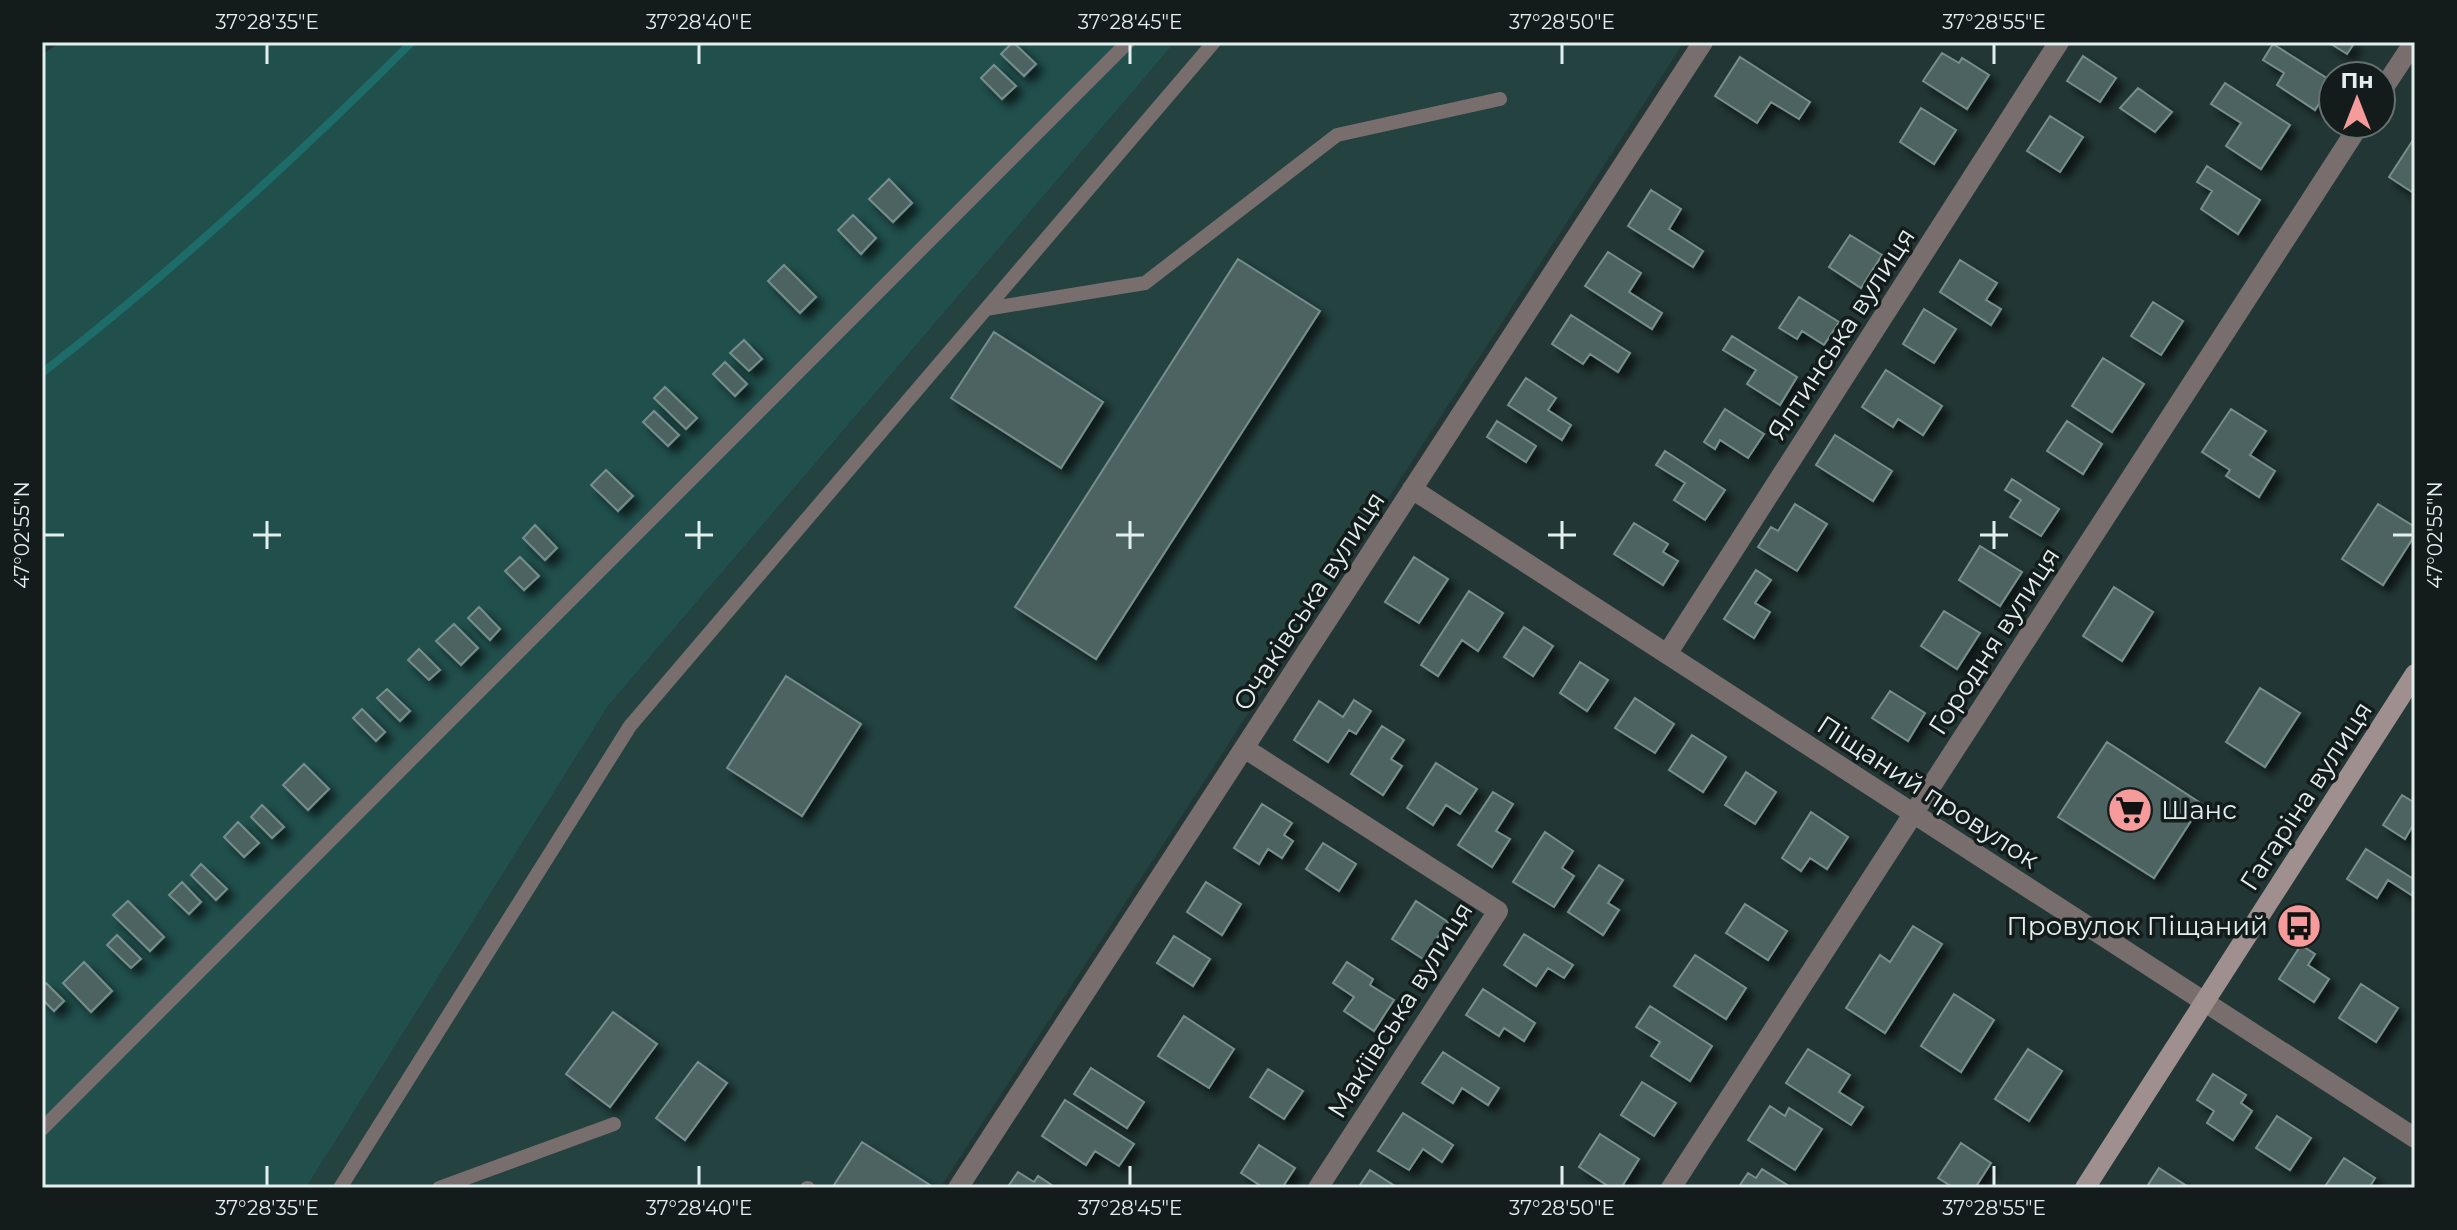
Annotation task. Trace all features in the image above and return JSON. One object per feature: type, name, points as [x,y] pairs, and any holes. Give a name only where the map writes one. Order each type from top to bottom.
[{"type":"street","name":"Очаківська вулиця","points":[[958,1188],[1703,42]]},
{"type":"street","name":"Ялтинська вулиця","points":[[1667,654],[2059,42]]},
{"type":"street","points":[[2397,68],[2414,42]]},
{"type":"street","name":"Городня вулиця","points":[[1671,1188],[2350,140]]},
{"type":"street","name":"Піщаний провулок","points":[[1412,489],[2415,1138]]},
{"type":"street","name":"Гагаріна вулиця","points":[[2085,1188],[2415,674]]},
{"type":"street","name":"Макіївська вулиця","points":[[1244,748],[1498,911],[1318,1188]]},
{"type":"lane","points":[[42,1129],[1128,42]]},
{"type":"lane","points":[[340,1188],[630,726],[1214,42]]},
{"type":"lane","points":[[986,309],[1145,283],[1337,135],[1500,99]]},
{"type":"lane","points":[[439,1188],[614,1124]]},
{"type":"shaded area","points":[[60,42],[1175,42],[608,706],[306,1188],[42,1188],[42,55]]},
{"type":"shaded area","points":[[1175,42],[1684,42],[940,1188],[306,1188],[608,706]]},
{"type":"building","points":[[1013,42],[1036,64],[1024,76],[1001,54]]},
{"type":"building","points":[[2328,42],[2355,42],[2347,54]]},
{"type":"building","points":[[2273,44],[2317,72],[2315,110],[2277,85],[2284,73],[2263,60]]},
{"type":"building","points":[[1942,53],[1959,63],[1962,58],[1989,75],[1967,109],[1923,81]]},
{"type":"building","points":[[2083,56],[2116,78],[2100,102],[2067,81]]},
{"type":"building","points":[[1740,57],[1810,102],[1799,119],[1771,102],[1757,123],[1715,96]]},
{"type":"building","points":[[994,65],[1016,86],[1002,99],[981,78]]},
{"type":"building","points":[[2225,83],[2290,125],[2261,169],[2226,146],[2241,123],[2211,104]]},
{"type":"building","points":[[2138,88],[2172,112],[2155,132],[2120,108]]},
{"type":"building","points":[[1921,108],[1956,130],[1934,164],[1900,142]]},
{"type":"building","points":[[2050,116],[2083,137],[2060,172],[2027,151]]},
{"type":"building","points":[[2415,137],[2415,194],[2389,177]]},
{"type":"building","points":[[2207,166],[2260,200],[2238,234],[2201,209],[2212,191],[2197,182]]},
{"type":"building","points":[[889,179],[912,203],[893,222],[869,199]]},
{"type":"building","points":[[1651,190],[1681,209],[1669,229],[1703,251],[1693,267],[1628,226]]},
{"type":"building","points":[[853,215],[876,238],[861,254],[838,230]]},
{"type":"building","points":[[1850,235],[1882,255],[1861,288],[1829,267]]},
{"type":"building","points":[[1608,252],[1641,273],[1629,292],[1662,313],[1652,329],[1585,286]]},
{"type":"building","points":[[1238,259],[1320,311],[1096,659],[1015,607]]},
{"type":"building","points":[[1960,260],[1997,283],[1986,300],[2001,309],[1991,325],[1940,292]]},
{"type":"building","points":[[784,265],[816,297],[800,313],[768,281]]},
{"type":"building","points":[[1799,297],[1839,322],[1824,345],[1802,331],[1797,339],[1779,328]]},
{"type":"building","points":[[2153,302],[2183,321],[2161,355],[2131,336]]},
{"type":"building","points":[[1924,309],[1956,329],[1934,363],[1903,344]]},
{"type":"building","points":[[1571,315],[1630,353],[1618,372],[1590,354],[1583,364],[1552,344]]},
{"type":"building","points":[[994,332],[1103,402],[1061,468],[951,398]]},
{"type":"building","points":[[1732,336],[1797,377],[1780,405],[1747,384],[1756,370],[1723,350]]},
{"type":"building","points":[[744,340],[762,359],[749,371],[730,353]]},
{"type":"building","points":[[2103,358],[2144,384],[2112,432],[2072,406]]},
{"type":"building","points":[[725,362],[747,384],[735,396],[713,374]]},
{"type":"building","points":[[1886,370],[1942,406],[1923,435],[1898,419],[1893,427],[1862,407]]},
{"type":"building","points":[[1526,378],[1556,398],[1548,410],[1571,425],[1562,440],[1508,405]]},
{"type":"building","points":[[665,387],[697,418],[686,429],[654,398]]},
{"type":"building","points":[[1725,409],[1764,434],[1748,458],[1720,440],[1715,449],[1704,442]]},
{"type":"building","points":[[2231,409],[2266,431],[2250,455],[2275,471],[2259,497],[2226,476],[2230,470],[2202,452]]},
{"type":"building","points":[[654,411],[679,435],[668,446],[643,422]]},
{"type":"building","points":[[1497,421],[1536,446],[1526,462],[1487,437]]},
{"type":"building","points":[[2067,421],[2102,444],[2083,474],[2047,451]]},
{"type":"building","points":[[1835,435],[1892,471],[1873,501],[1816,465]]},
{"type":"building","points":[[1665,451],[1725,490],[1705,520],[1674,500],[1685,483],[1656,465]]},
{"type":"building","points":[[606,470],[633,496],[618,511],[591,485]]},
{"type":"building","points":[[2012,479],[2059,509],[2041,536],[2010,517],[2021,500],[2005,490]]},
{"type":"building","points":[[1795,504],[1827,524],[1797,571],[1758,547],[1771,527],[1778,531]]},
{"type":"building","points":[[2378,504],[2415,527],[2415,535],[2383,585],[2342,559]]},
{"type":"building","points":[[1634,523],[1668,544],[1663,552],[1678,561],[1663,585],[1614,554]]},
{"type":"building","points":[[535,525],[557,548],[545,560],[523,538]]},
{"type":"building","points":[[1980,546],[2022,572],[2000,606],[1959,580]]},
{"type":"building","points":[[520,557],[539,576],[524,590],[505,571]]},
{"type":"building","points":[[1414,557],[1448,579],[1419,623],[1385,602]]},
{"type":"building","points":[[1756,570],[1771,580],[1755,603],[1770,612],[1754,638],[1724,619]]},
{"type":"building","points":[[2114,587],[2153,612],[2122,661],[2083,636]]},
{"type":"building","points":[[1469,591],[1503,613],[1478,651],[1462,640],[1438,676],[1421,665]]},
{"type":"building","points":[[479,607],[500,629],[490,640],[468,618]]},
{"type":"building","points":[[1944,611],[1980,633],[1957,669],[1921,646]]},
{"type":"building","points":[[454,624],[478,648],[461,665],[436,641]]},
{"type":"building","points":[[1524,627],[1553,646],[1533,676],[1504,657]]},
{"type":"building","points":[[419,649],[440,670],[429,680],[408,660]]},
{"type":"building","points":[[1580,662],[1608,680],[1587,711],[1560,693]]},
{"type":"building","points":[[786,676],[861,724],[802,816],[727,768]]},
{"type":"building","points":[[2260,688],[2300,713],[2265,767],[2226,742]]},
{"type":"building","points":[[387,689],[410,711],[400,721],[377,698]]},
{"type":"building","points":[[1890,691],[1925,713],[1908,741],[1872,718]]},
{"type":"building","points":[[1635,698],[1674,724],[1655,753],[1615,728]]},
{"type":"building","points":[[1354,700],[1371,711],[1356,734],[1349,730],[1328,762],[1294,740],[1319,701],[1343,717]]},
{"type":"building","points":[[362,709],[385,732],[376,741],[353,718]]},
{"type":"building","points":[[1382,726],[1404,740],[1391,759],[1402,766],[1383,795],[1351,774]]},
{"type":"building","points":[[1692,735],[1726,757],[1703,792],[1669,770]]},
{"type":"building","points":[[2107,742],[2202,804],[2154,878],[2058,817]]},
{"type":"building","points":[[1436,763],[1477,789],[1460,814],[1446,805],[1433,825],[1407,808]]},
{"type":"building","points":[[304,764],[329,789],[308,810],[283,785]]},
{"type":"building","points":[[1746,772],[1776,792],[1755,824],[1725,805]]},
{"type":"building","points":[[1493,792],[1513,804],[1496,831],[1510,839],[1492,867],[1458,845]]},
{"type":"building","points":[[2402,795],[2415,803],[2415,826],[2405,839],[2383,825]]},
{"type":"building","points":[[1262,804],[1292,823],[1284,835],[1293,841],[1282,858],[1268,849],[1259,864],[1234,848]]},
{"type":"building","points":[[262,805],[284,827],[272,838],[251,817]]},
{"type":"building","points":[[1811,812],[1848,837],[1827,869],[1810,858],[1801,871],[1782,858]]},
{"type":"building","points":[[238,822],[259,843],[244,857],[224,837]]},
{"type":"building","points":[[1545,832],[1573,851],[1562,868],[1574,876],[1554,907],[1513,882]]},
{"type":"building","points":[[1323,843],[1356,864],[1339,891],[1306,869]]},
{"type":"building","points":[[2366,849],[2415,880],[2413,896],[2388,880],[2377,898],[2347,879]]},
{"type":"building","points":[[201,864],[227,889],[216,900],[191,875]]},
{"type":"building","points":[[1599,865],[1623,880],[1608,903],[1619,910],[1603,935],[1568,912]]},
{"type":"building","points":[[182,882],[201,902],[189,914],[169,895]]},
{"type":"building","points":[[1206,882],[1241,904],[1222,935],[1187,912]]},
{"type":"building","points":[[128,901],[164,937],[150,951],[113,915]]},
{"type":"building","points":[[1416,901],[1448,922],[1423,959],[1392,939]]},
{"type":"building","points":[[1745,904],[1787,931],[1768,960],[1726,933]]},
{"type":"building","points":[[1913,926],[1942,944],[1885,1033],[1846,1008],[1880,955],[1890,962]]},
{"type":"building","points":[[1524,934],[1573,965],[1564,978],[1548,968],[1536,986],[1504,965]]},
{"type":"building","points":[[117,935],[141,959],[131,968],[107,945]]},
{"type":"building","points":[[1174,936],[1210,959],[1193,986],[1157,963]]},
{"type":"building","points":[[2301,945],[2315,954],[2308,965],[2329,979],[2314,1002],[2279,979]]},
{"type":"building","points":[[1695,955],[1746,988],[1726,1019],[1674,986]]},
{"type":"building","points":[[84,962],[112,991],[91,1012],[63,983]]},
{"type":"building","points":[[1347,962],[1373,979],[1370,985],[1394,1000],[1374,1031],[1344,1011],[1354,997],[1333,983]]},
{"type":"building","points":[[46,983],[64,1001],[54,1011],[42,999],[42,986]]},
{"type":"building","points":[[2361,984],[2398,1008],[2376,1042],[2339,1018]]},
{"type":"building","points":[[1483,989],[1535,1023],[1524,1041],[1504,1028],[1499,1036],[1466,1015]]},
{"type":"building","points":[[1954,994],[1994,1020],[1961,1072],[1921,1046]]},
{"type":"building","points":[[1650,1006],[1712,1046],[1690,1081],[1651,1056],[1660,1042],[1636,1027]]},
{"type":"building","points":[[613,1012],[657,1044],[610,1107],[566,1074]]},
{"type":"building","points":[[1184,1016],[1234,1049],[1209,1088],[1158,1056]]},
{"type":"building","points":[[1808,1049],[1850,1075],[1839,1092],[1863,1107],[1851,1125],[1786,1083]]},
{"type":"building","points":[[2028,1049],[2062,1071],[2029,1121],[1995,1099]]},
{"type":"building","points":[[1443,1052],[1499,1088],[1488,1105],[1462,1088],[1453,1103],[1422,1083]]},
{"type":"building","points":[[698,1062],[727,1083],[685,1140],[656,1118]]},
{"type":"building","points":[[1091,1068],[1144,1102],[1127,1128],[1074,1094]]},
{"type":"building","points":[[1268,1069],[1303,1091],[1284,1119],[1250,1097]]},
{"type":"building","points":[[2213,1074],[2246,1095],[2241,1103],[2252,1111],[2233,1140],[2207,1123],[2214,1111],[2197,1100]]},
{"type":"building","points":[[1642,1082],[1676,1103],[1654,1136],[1621,1115]]},
{"type":"building","points":[[1065,1100],[1134,1144],[1119,1166],[1095,1151],[1086,1165],[1042,1136]]},
{"type":"building","points":[[1770,1106],[1785,1116],[1789,1108],[1822,1129],[1795,1170],[1748,1140]]},
{"type":"building","points":[[1403,1113],[1453,1145],[1442,1162],[1423,1149],[1409,1170],[1378,1151]]},
{"type":"building","points":[[2277,1116],[2311,1138],[2290,1170],[2256,1148]]},
{"type":"building","points":[[1600,1134],[1639,1159],[1621,1188],[1611,1188],[1579,1167]]},
{"type":"building","points":[[862,1142],[930,1185],[928,1188],[832,1188]]},
{"type":"building","points":[[1961,1143],[1991,1163],[1975,1188],[1954,1188],[1938,1178]]},
{"type":"building","points":[[1259,1145],[1295,1168],[1282,1188],[1264,1188],[1241,1173]]},
{"type":"building","points":[[2344,1158],[2375,1178],[2369,1188],[2324,1188]]},
{"type":"building","points":[[2159,1168],[2190,1188],[2146,1188]]},
{"type":"building","points":[[1762,1169],[1792,1188],[1738,1188],[1748,1173],[1756,1178]]},
{"type":"building","points":[[1370,1170],[1398,1188],[1358,1188]]},
{"type":"building","points":[[1018,1172],[1034,1182],[1038,1176],[1056,1188],[1007,1188]]},
{"type":"waterway","points":[[42,373],[139,295],[232,213],[412,42]]},
{"type":"place","name":"Шанс","points":[[2130,810]]},
{"type":"place","name":"Провулок Піщаний","points":[[2299,926]]}]
